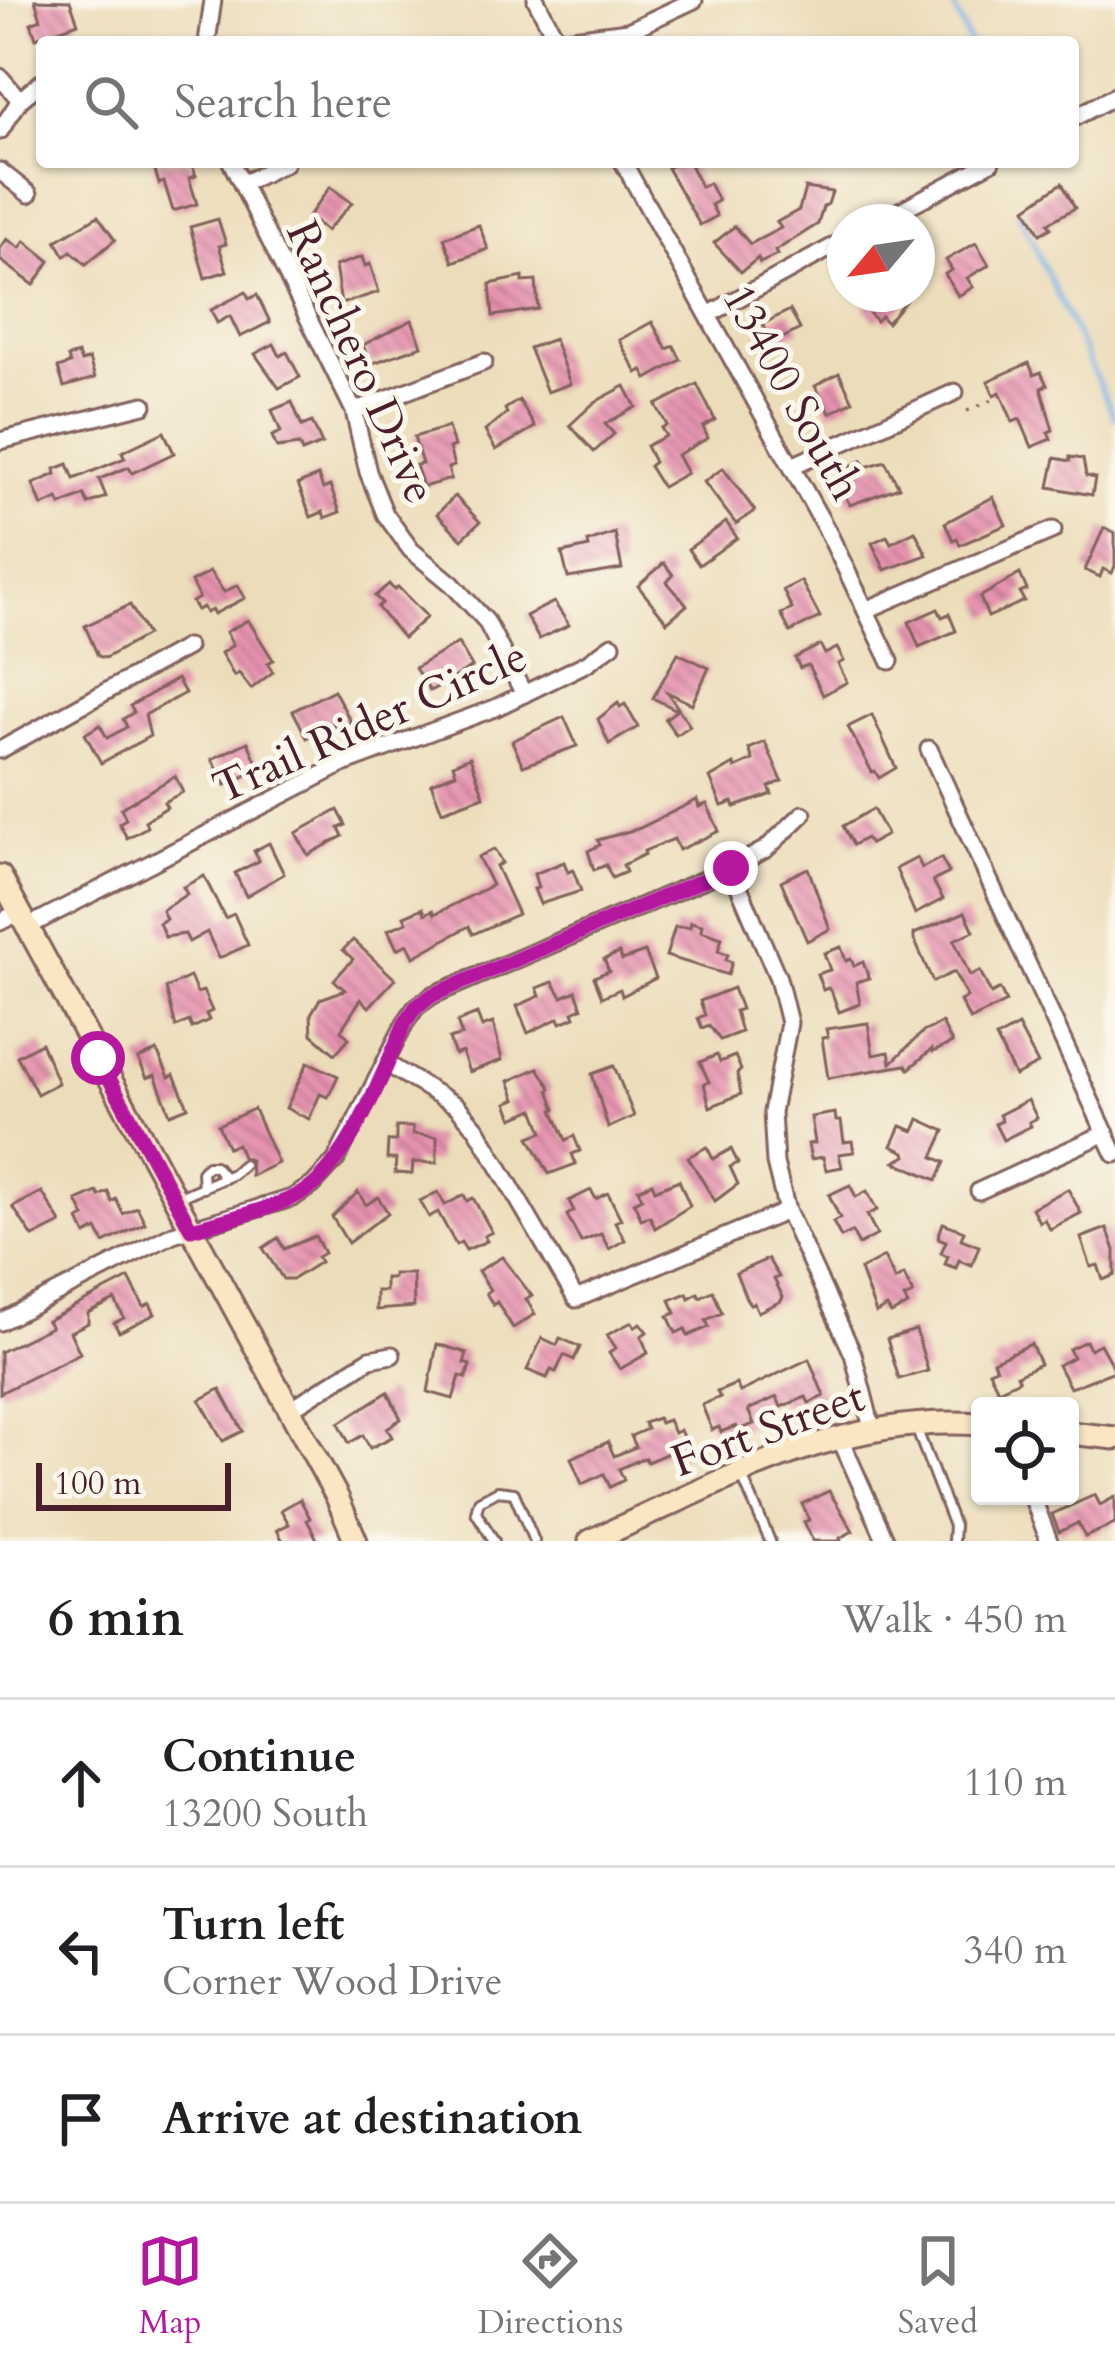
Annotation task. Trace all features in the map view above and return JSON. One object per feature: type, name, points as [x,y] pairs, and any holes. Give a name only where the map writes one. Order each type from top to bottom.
[{"type":"street","points":[[208,36],[213,0]]},
{"type":"street","points":[[536,0],[555,36]]},
{"type":"street","points":[[593,36],[628,31],[694,0]]},
{"type":"street","points":[[0,77],[20,100]]},
{"type":"street","points":[[0,131],[20,100],[36,87]]},
{"type":"street","points":[[1079,115],[1115,96]]},
{"type":"street","name":"Ranchero Drive","points":[[234,168],[353,411],[368,472],[385,514],[411,550],[486,621],[524,694]]},
{"type":"street","points":[[242,184],[276,168]]},
{"type":"street","name":"13400 South","points":[[626,168],[792,466],[890,661]]},
{"type":"street","points":[[913,204],[980,168]]},
{"type":"street","points":[[0,171],[29,194]]},
{"type":"street","points":[[708,315],[827,250]]},
{"type":"street","points":[[353,411],[484,362]]},
{"type":"street","points":[[792,466],[956,392]]},
{"type":"street","points":[[0,441],[144,405]]},
{"type":"street","points":[[866,610],[1054,530]]},
{"type":"street","name":"Trail Rider Circle","points":[[16,920],[383,746],[460,722],[524,694],[612,645]]},
{"type":"street","points":[[0,750],[187,647]]},
{"type":"street","points":[[929,749],[1115,1154]]},
{"type":"street","points":[[0,1322],[173,1234],[292,1198],[313,1185],[336,1160],[416,1007],[433,995],[731,868],[766,849],[803,814]]},
{"type":"street","points":[[731,868],[778,979],[789,1023],[772,1112],[787,1211],[853,1354],[872,1428]]},
{"type":"street","points":[[0,876],[16,920],[191,1229],[356,1541]]},
{"type":"street","points":[[387,1064],[458,1106],[477,1129],[575,1299],[787,1211]]},
{"type":"street","points":[[979,1191],[1106,1133]]},
{"type":"street","points":[[290,1410],[370,1359],[392,1355]]},
{"type":"street","name":"Fort Street","points":[[590,1541],[839,1436],[915,1423],[971,1424]]},
{"type":"street","points":[[1079,1434],[1115,1438]]},
{"type":"street","points":[[839,1436],[886,1541]]},
{"type":"street","points":[[1035,1505],[1049,1541]]},
{"type":"lane","points":[[174,1199],[243,1165]]},
{"type":"lane","points":[[202,1188],[207,1166],[219,1168],[224,1178]]},
{"type":"lane","points":[[915,1423],[954,1526],[953,1541]]},
{"type":"lane","points":[[741,1474],[770,1541]]},
{"type":"lane","points":[[494,1541],[476,1512],[479,1501],[497,1491],[514,1493],[534,1541]]},
{"type":"path","points":[[967,411],[1004,395]]},
{"type":"building","points":[[35,0],[70,1],[78,23],[36,38],[31,23],[41,19]]},
{"type":"building","points":[[154,168],[193,168],[196,176],[189,178],[197,204],[173,211],[164,182],[159,184]]},
{"type":"building","points":[[667,168],[692,168],[701,187],[709,183],[718,201],[711,205],[717,216],[700,225]]},
{"type":"building","points":[[1062,183],[1075,208],[1048,223],[1051,228],[1040,234],[1026,208]]},
{"type":"building","points":[[330,187],[352,203],[326,231],[308,217]]},
{"type":"building","points":[[805,188],[832,192],[818,224],[775,251],[777,255],[760,263],[758,258],[741,272],[714,243],[735,226],[750,244],[781,228],[777,222],[799,210]]},
{"type":"building","points":[[98,216],[115,240],[86,264],[71,251],[65,256],[56,241]]},
{"type":"building","points":[[218,219],[226,244],[219,246],[227,271],[205,278],[190,227]]},
{"type":"building","points":[[479,225],[488,249],[453,262],[444,238]]},
{"type":"building","points":[[7,239],[20,248],[25,241],[50,261],[34,285],[0,260]]},
{"type":"building","points":[[976,243],[989,265],[967,278],[973,287],[958,296],[945,274],[952,270],[946,260]]},
{"type":"building","points":[[362,257],[365,266],[370,264],[379,292],[341,304],[335,266]]},
{"type":"building","points":[[523,277],[523,282],[536,281],[538,309],[493,316],[490,284]]},
{"type":"building","points":[[246,292],[249,299],[257,295],[270,322],[240,337],[230,316],[217,323],[211,310]]},
{"type":"building","points":[[790,310],[800,329],[765,347],[757,333],[765,329],[763,324]]},
{"type":"building","points":[[868,312],[896,312],[887,323],[881,316],[876,321]]},
{"type":"building","points":[[412,320],[422,346],[370,364],[363,345]]},
{"type":"building","points":[[652,322],[667,349],[674,346],[681,360],[647,379],[642,370],[637,373],[619,340]]},
{"type":"building","points":[[554,339],[570,384],[547,392],[529,348]]},
{"type":"building","points":[[274,344],[280,356],[287,352],[300,377],[279,388],[255,354]]},
{"type":"building","points":[[78,354],[81,362],[89,359],[95,378],[64,387],[58,368],[70,364],[68,357]]},
{"type":"building","points":[[1029,363],[1034,375],[1041,372],[1047,385],[1041,388],[1053,430],[1048,432],[1051,439],[1032,447],[1020,419],[1013,422],[1000,392],[994,395],[988,381]]},
{"type":"building","points":[[839,373],[853,401],[830,413],[815,386]]},
{"type":"building","points":[[697,384],[715,420],[703,427],[708,438],[677,455],[687,473],[662,487],[649,466],[654,462],[646,446],[666,436],[661,428],[667,425],[656,405]]},
{"type":"building","points":[[625,386],[636,407],[605,424],[614,434],[594,452],[570,425],[595,402]]},
{"type":"building","points":[[519,400],[535,427],[496,450],[485,431]]},
{"type":"building","points":[[292,402],[302,426],[312,422],[322,444],[302,452],[299,445],[277,448],[272,436],[281,432],[272,410]]},
{"type":"building","points":[[448,427],[454,446],[449,448],[454,466],[448,468],[451,479],[423,487],[414,437]]},
{"type":"building","points":[[164,432],[174,453],[132,473],[129,467],[99,479],[106,497],[88,504],[84,495],[61,505],[58,499],[42,506],[33,484],[56,474],[55,469],[68,464],[74,479],[125,458],[122,452]]},
{"type":"building","points":[[1070,457],[1083,459],[1086,476],[1095,478],[1092,495],[1049,487],[1055,458],[1070,461]]},
{"type":"building","points":[[862,460],[866,467],[885,461],[899,487],[850,505],[840,487],[854,480],[847,468]]},
{"type":"building","points":[[723,468],[755,511],[736,524],[704,482]]},
{"type":"building","points":[[318,476],[323,489],[330,486],[340,512],[325,518],[323,512],[311,517],[298,484]]},
{"type":"building","points":[[455,496],[480,522],[462,539],[437,514]]},
{"type":"building","points":[[993,497],[1006,525],[960,545],[957,538],[953,540],[945,523]]},
{"type":"building","points":[[726,522],[737,538],[699,565],[688,549]]},
{"type":"building","points":[[1104,528],[1115,533],[1115,566],[1112,573],[1103,569],[1100,577],[1085,570]]},
{"type":"building","points":[[915,531],[927,555],[885,570],[872,543],[887,536],[891,543]]},
{"type":"building","points":[[615,533],[622,569],[568,578],[562,553],[589,547],[588,542]]},
{"type":"building","points":[[664,563],[673,575],[667,582],[687,605],[667,622],[638,586]]},
{"type":"building","points":[[210,572],[224,592],[238,585],[245,598],[214,614],[203,607],[197,610],[192,602],[199,598],[191,582]]},
{"type":"building","points":[[1020,574],[1027,590],[1020,593],[1024,601],[988,617],[980,597]]},
{"type":"building","points":[[801,581],[820,617],[790,632],[781,614],[792,609],[783,590]]},
{"type":"building","points":[[389,584],[394,590],[398,587],[427,617],[403,638],[377,607],[382,603],[375,596]]},
{"type":"building","points":[[554,602],[569,625],[539,639],[526,616]]},
{"type":"building","points":[[130,605],[147,635],[105,658],[98,656],[85,626]]},
{"type":"building","points":[[938,609],[942,617],[949,614],[956,631],[919,647],[909,622]]},
{"type":"building","points":[[248,620],[273,660],[267,663],[273,672],[251,689],[239,673],[234,676],[221,653],[233,645],[226,632]]},
{"type":"building","points":[[458,643],[472,667],[430,691],[415,668]]},
{"type":"building","points":[[820,645],[825,654],[837,648],[847,682],[823,695],[808,665],[800,668],[795,658]]},
{"type":"building","points":[[678,653],[709,668],[692,704],[667,692],[690,726],[676,735],[665,719],[677,710],[653,698]]},
{"type":"building","points":[[177,679],[185,693],[145,715],[150,736],[101,763],[85,734],[100,725],[107,738],[127,727],[123,719],[134,712],[130,706]]},
{"type":"building","points":[[334,690],[351,722],[336,729],[332,724],[307,738],[293,711]]},
{"type":"building","points":[[618,703],[620,707],[625,704],[638,727],[609,744],[598,719]]},
{"type":"building","points":[[872,715],[896,768],[879,778],[848,727]]},
{"type":"building","points":[[564,717],[577,746],[523,766],[512,741]]},
{"type":"building","points":[[248,742],[257,763],[245,769],[247,775],[226,785],[212,759]]},
{"type":"building","points":[[765,742],[782,781],[769,787],[772,794],[735,807],[733,802],[722,806],[710,778],[734,764],[735,768],[753,760],[749,749]]},
{"type":"building","points":[[470,757],[484,796],[442,811],[431,783],[456,773],[453,764]]},
{"type":"building","points":[[175,776],[183,792],[164,802],[167,807],[145,821],[147,827],[127,838],[119,823],[126,819],[121,808]]},
{"type":"building","points":[[697,800],[699,807],[707,804],[719,831],[679,850],[674,839],[644,851],[623,865],[626,872],[612,878],[606,865],[594,870],[588,851],[600,845],[598,840],[640,828]]},
{"type":"building","points":[[873,809],[887,835],[870,844],[866,838],[853,845],[843,826]]},
{"type":"building","points":[[338,810],[346,825],[339,828],[343,836],[308,855],[296,833]]},
{"type":"building","points":[[269,843],[284,874],[246,896],[235,873],[259,861],[254,851]]},
{"type":"building","points":[[494,849],[502,863],[496,866],[518,914],[473,934],[469,926],[414,957],[408,944],[397,949],[388,930],[407,922],[404,916],[423,908],[425,914],[433,910],[435,914],[492,885],[478,857]]},
{"type":"building","points":[[917,858],[922,868],[941,858],[949,873],[933,881],[943,899],[915,914],[896,869]]},
{"type":"building","points":[[564,862],[568,872],[573,870],[581,891],[540,904],[534,874]]},
{"type":"building","points":[[808,868],[830,929],[807,941],[781,881]]},
{"type":"building","points":[[204,876],[225,918],[234,914],[248,945],[219,958],[207,932],[189,942],[185,934],[165,937],[159,923],[166,919],[162,910],[187,894],[183,887]]},
{"type":"building","points":[[965,912],[974,931],[954,940],[970,976],[980,971],[991,994],[1000,989],[1006,1002],[970,1020],[960,1001],[967,997],[954,972],[933,982],[914,939],[914,934]]},
{"type":"building","points":[[691,922],[722,938],[718,951],[728,954],[726,960],[732,962],[728,975],[666,956],[675,927],[690,927]]},
{"type":"building","points":[[353,940],[395,979],[369,1007],[361,999],[341,1030],[349,1038],[335,1054],[312,1034],[311,1014],[320,999],[345,990],[334,980],[353,959],[343,950]]},
{"type":"building","points":[[841,947],[846,961],[851,959],[854,966],[863,962],[869,978],[856,982],[860,1004],[839,1012],[817,974],[830,970],[824,953]]},
{"type":"building","points":[[645,952],[656,978],[622,996],[620,989],[602,997],[594,977],[609,971],[604,959],[619,953],[622,960]]},
{"type":"building","points":[[190,977],[212,1011],[206,1014],[209,1020],[192,1028],[189,1021],[176,1027],[166,988]]},
{"type":"building","points":[[553,982],[562,997],[576,991],[582,1008],[573,1012],[575,1017],[561,1023],[559,1018],[528,1033],[517,1006],[540,996],[537,988]]},
{"type":"building","points":[[733,988],[741,1009],[735,1011],[741,1032],[720,1040],[709,1025],[702,1028],[698,1018],[705,1015],[700,1001]]},
{"type":"building","points":[[477,1014],[482,1027],[493,1023],[502,1060],[469,1072],[462,1052],[455,1055],[449,1039],[462,1035],[457,1022]]},
{"type":"building","points":[[868,1023],[873,1055],[889,1052],[891,1063],[923,1032],[942,1023],[952,1043],[932,1049],[909,1069],[906,1065],[828,1078],[822,1038],[828,1037],[826,1029]]},
{"type":"building","points":[[1018,1026],[1038,1064],[1015,1076],[996,1038]]},
{"type":"building","points":[[41,1043],[58,1083],[37,1094],[17,1056]]},
{"type":"building","points":[[157,1051],[188,1107],[170,1114],[155,1075],[147,1078],[138,1059]]},
{"type":"building","points":[[717,1055],[720,1062],[735,1056],[741,1070],[737,1073],[741,1094],[710,1107],[704,1084],[709,1082],[700,1062]]},
{"type":"building","points":[[308,1062],[338,1076],[328,1097],[320,1094],[309,1119],[286,1108]]},
{"type":"building","points":[[614,1066],[634,1116],[608,1128],[592,1074]]},
{"type":"building","points":[[538,1068],[551,1088],[553,1110],[566,1140],[574,1136],[580,1151],[572,1154],[576,1164],[549,1174],[529,1137],[543,1132],[534,1109],[513,1118],[507,1103],[516,1099],[509,1081]]},
{"type":"building","points":[[1028,1100],[1037,1118],[1003,1140],[995,1124],[1002,1121],[999,1115]]},
{"type":"building","points":[[254,1109],[278,1163],[251,1176],[250,1160],[242,1157],[237,1144],[228,1148],[218,1125]]},
{"type":"building","points":[[835,1113],[844,1142],[852,1141],[854,1152],[839,1154],[842,1167],[826,1170],[823,1157],[811,1159],[808,1144],[815,1143],[811,1117]]},
{"type":"building","points":[[919,1119],[945,1131],[933,1157],[945,1162],[937,1180],[895,1162],[906,1156],[892,1146],[901,1126],[914,1131]]},
{"type":"building","points":[[396,1127],[413,1127],[413,1134],[437,1137],[437,1163],[413,1162],[412,1174],[395,1173],[396,1159],[387,1159],[388,1141],[396,1141]]},
{"type":"building","points":[[707,1147],[713,1159],[731,1149],[738,1163],[730,1167],[738,1184],[715,1201],[688,1157]]},
{"type":"building","points":[[679,1180],[690,1206],[655,1228],[650,1216],[641,1219],[634,1202],[642,1198],[638,1189],[652,1183],[655,1190]]},
{"type":"building","points":[[850,1185],[856,1197],[867,1191],[877,1210],[867,1215],[877,1235],[859,1245],[852,1232],[841,1237],[833,1222],[840,1218],[829,1195]]},
{"type":"building","points":[[1068,1189],[1081,1213],[1050,1229],[1044,1219],[1039,1222],[1032,1208]]},
{"type":"building","points":[[591,1190],[596,1199],[608,1193],[621,1219],[615,1222],[625,1240],[609,1249],[601,1234],[581,1242],[567,1215],[574,1211],[569,1201]]},
{"type":"building","points":[[42,1192],[61,1223],[33,1237],[13,1207]]},
{"type":"building","points":[[97,1192],[99,1196],[108,1192],[123,1214],[137,1207],[145,1223],[104,1243],[97,1229],[86,1235],[79,1220],[85,1217],[77,1201]]},
{"type":"building","points":[[358,1192],[366,1205],[378,1197],[388,1213],[348,1243],[332,1217]]},
{"type":"building","points":[[438,1192],[445,1205],[464,1195],[467,1201],[473,1198],[492,1232],[484,1236],[487,1241],[466,1250],[461,1242],[456,1245],[438,1212],[429,1217],[420,1201]]},
{"type":"building","points":[[943,1223],[964,1231],[961,1239],[979,1246],[972,1265],[959,1260],[956,1268],[945,1264],[948,1256],[941,1253],[946,1241],[938,1238]]},
{"type":"building","points":[[1107,1228],[1115,1250],[1115,1275],[1103,1280],[1098,1265],[1091,1267],[1081,1238]]},
{"type":"building","points":[[315,1236],[324,1253],[317,1257],[320,1262],[293,1279],[283,1279],[263,1248],[278,1238],[284,1249]]},
{"type":"building","points":[[502,1257],[532,1296],[526,1299],[535,1314],[513,1328],[497,1302],[493,1305],[478,1271]]},
{"type":"building","points":[[884,1257],[895,1280],[904,1275],[913,1294],[904,1298],[908,1305],[891,1314],[887,1307],[876,1313],[860,1270]]},
{"type":"building","points":[[768,1259],[779,1277],[774,1279],[783,1297],[758,1312],[736,1273]]},
{"type":"building","points":[[413,1274],[414,1307],[376,1310],[376,1291],[385,1291],[385,1278]]},
{"type":"building","points":[[129,1278],[144,1307],[150,1304],[155,1314],[119,1332],[114,1323],[124,1318],[115,1300],[88,1313],[88,1323],[70,1332],[80,1353],[0,1393],[0,1352],[51,1327],[47,1321]]},
{"type":"building","points":[[713,1291],[722,1313],[706,1320],[709,1327],[688,1336],[685,1329],[676,1333],[668,1316],[676,1313],[670,1300]]},
{"type":"building","points":[[632,1322],[635,1327],[640,1323],[647,1332],[641,1336],[648,1353],[620,1369],[609,1353],[616,1348],[607,1335]]},
{"type":"building","points":[[916,1330],[928,1371],[899,1379],[887,1339]]},
{"type":"building","points":[[542,1338],[557,1345],[560,1338],[580,1347],[574,1360],[564,1355],[556,1372],[551,1370],[547,1378],[527,1370]]},
{"type":"building","points":[[1086,1341],[1090,1349],[1100,1344],[1115,1371],[1070,1388],[1058,1365],[1073,1357],[1069,1349]]},
{"type":"building","points":[[437,1344],[467,1353],[464,1363],[470,1365],[466,1378],[460,1376],[453,1399],[428,1392]]},
{"type":"building","points":[[1031,1344],[1040,1364],[998,1390],[989,1371],[996,1368],[993,1361]]},
{"type":"building","points":[[809,1359],[824,1396],[781,1407],[777,1397],[748,1410],[754,1424],[738,1430],[736,1426],[712,1430],[702,1405],[720,1397],[717,1392],[736,1384],[740,1392]]},
{"type":"building","points":[[220,1389],[243,1431],[223,1441],[200,1400]]},
{"type":"building","points":[[388,1392],[401,1419],[387,1428],[392,1437],[370,1448],[363,1435],[349,1443],[339,1423]]},
{"type":"building","points":[[658,1418],[660,1423],[668,1420],[674,1433],[680,1430],[690,1453],[676,1458],[673,1451],[647,1462],[641,1459],[619,1469],[624,1480],[610,1487],[604,1474],[582,1484],[571,1458],[608,1442],[614,1456],[636,1447],[631,1436],[647,1429],[644,1423]]},
{"type":"building","points":[[829,1491],[853,1531],[841,1541],[813,1541],[802,1504]]},
{"type":"building","points":[[1095,1495],[1100,1505],[1115,1497],[1115,1524],[1085,1537],[1078,1523],[1059,1532],[1052,1514]]},
{"type":"building","points":[[300,1499],[318,1541],[283,1541],[277,1530],[289,1524],[281,1510]]},
{"type":"waterway","points":[[951,0],[966,36]]},
{"type":"waterway","points":[[1019,213],[1115,418]]},
{"type":"route","points":[[98,1058],[191,1229],[211,1224],[292,1198],[313,1185],[336,1160],[405,1023],[433,995],[731,868]]}]
